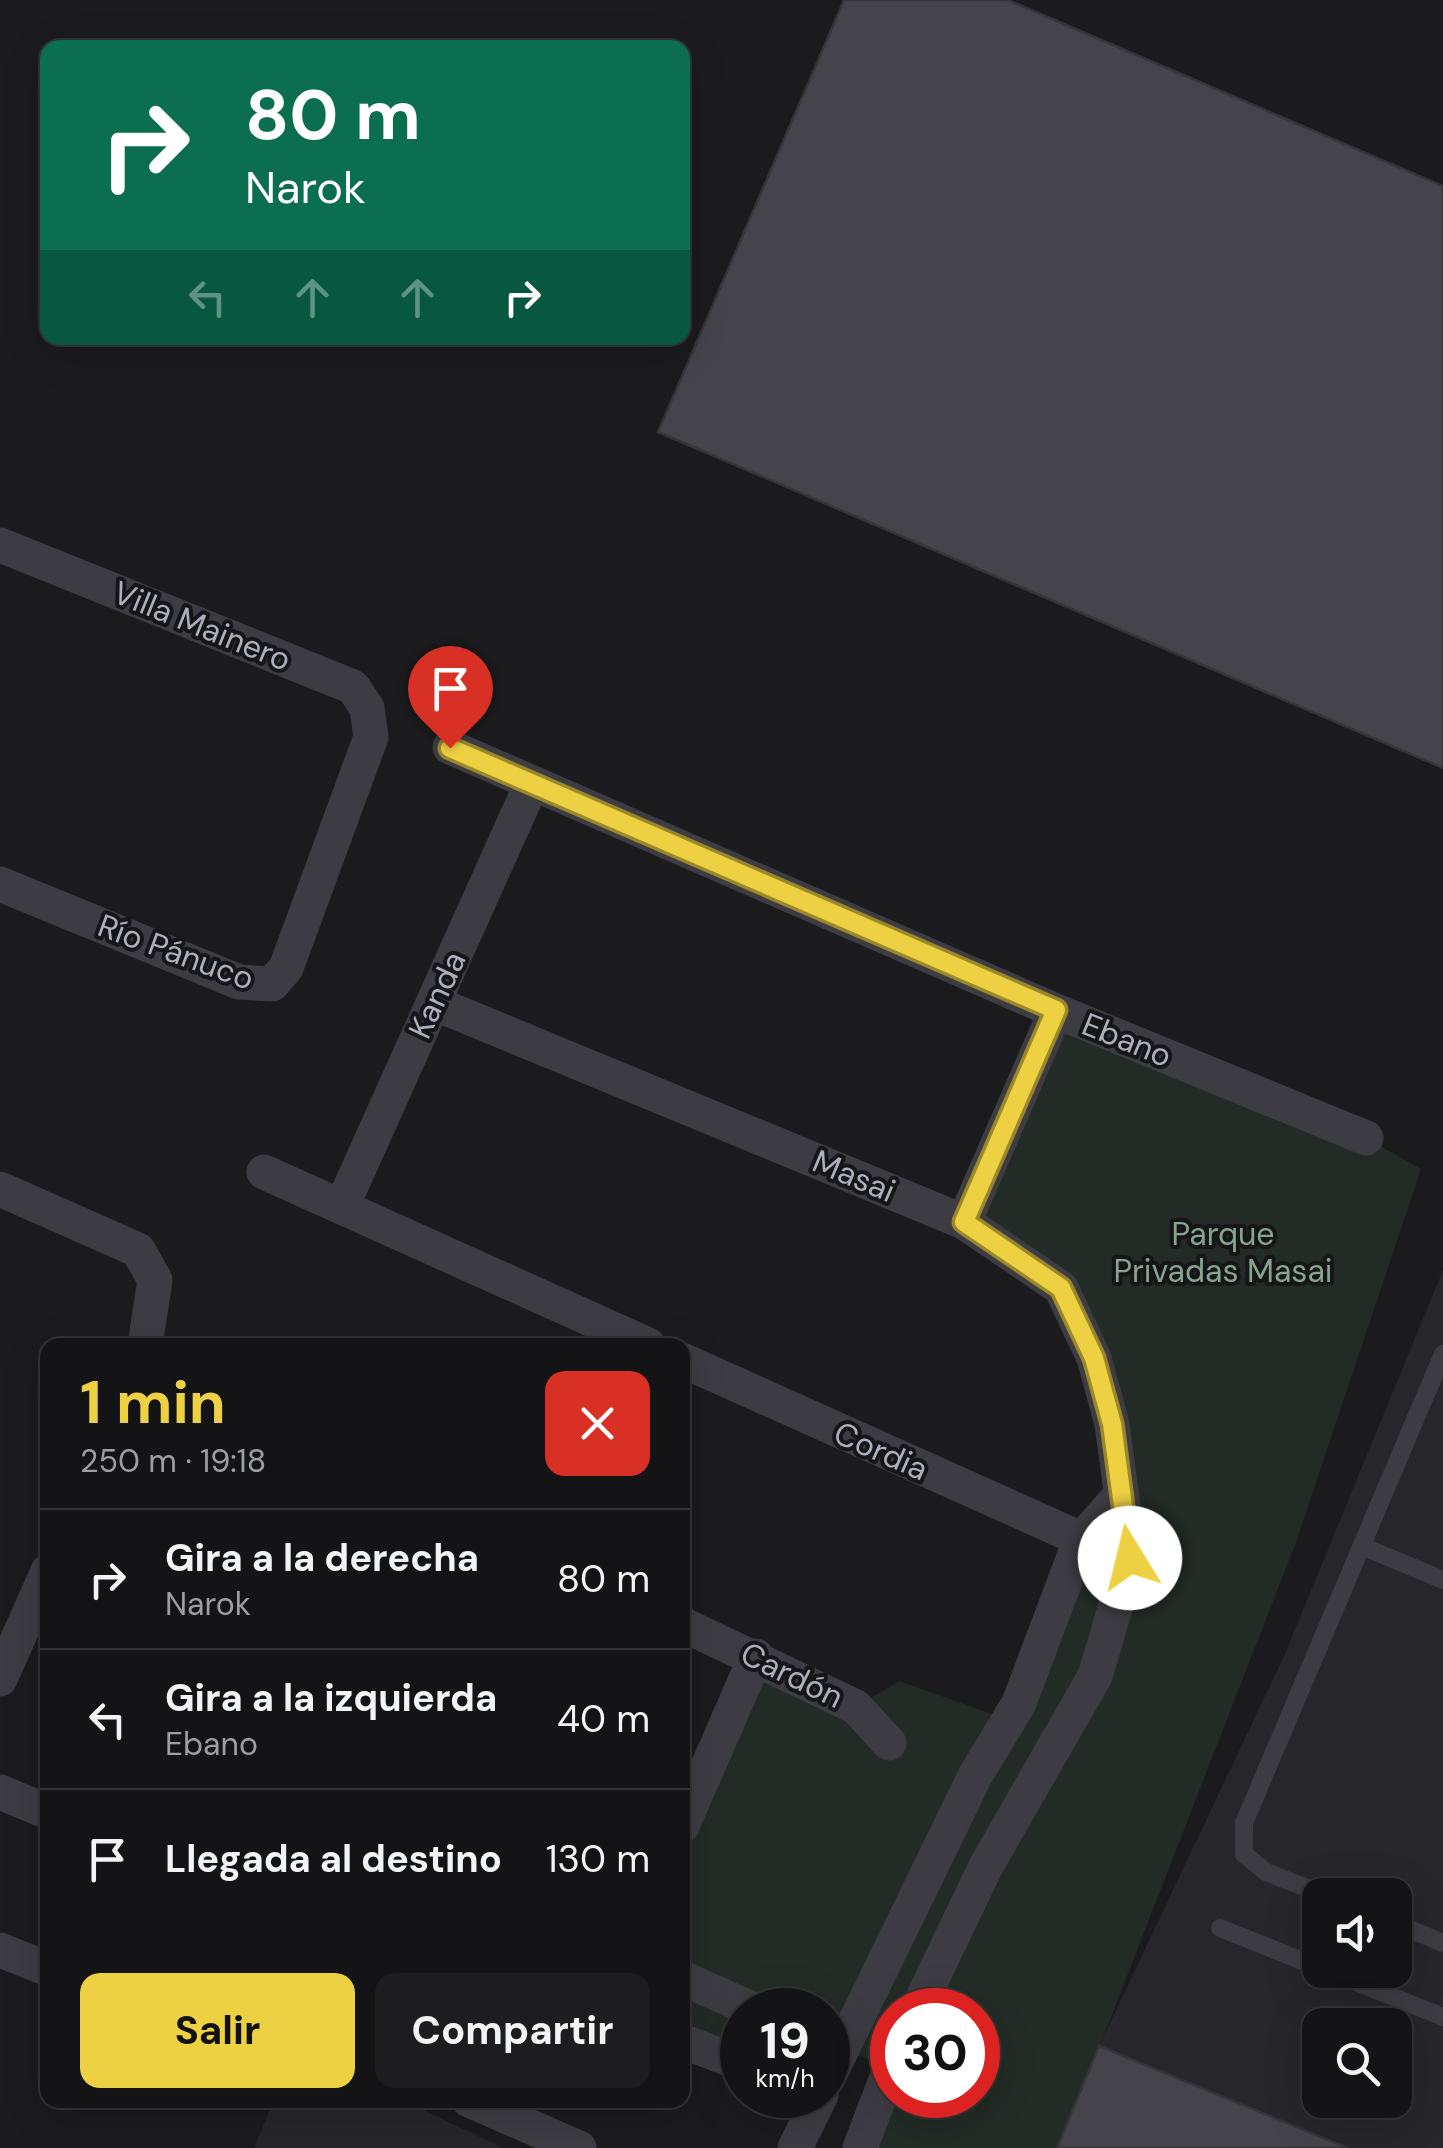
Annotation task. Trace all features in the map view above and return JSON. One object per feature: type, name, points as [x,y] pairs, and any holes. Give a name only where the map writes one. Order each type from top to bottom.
[{"type":"street","name":"Villa Mainero","points":[[0,545],[353,687],[367,708],[371,738]]},
{"type":"street","name":"Río Pánuco","points":[[0,884],[239,982],[272,984],[286,968],[371,738]]},
{"type":"street","name":"Ebano","points":[[450,748],[1056,1010],[1366,1138]]},
{"type":"street","name":"Kanda","points":[[342,1206],[532,783]]},
{"type":"street","name":"Masai","points":[[434,1004],[964,1222],[1061,1288],[1094,1358],[1112,1424],[1130,1558],[1095,1676],[986,1866],[928,1988]]},
{"type":"street","points":[[964,1222],[1056,1010]]},
{"type":"street","points":[[264,1172],[633,1338]]},
{"type":"street","points":[[0,1189],[138,1250],[156,1280],[146,1338]]},
{"type":"street","name":"Cordia","points":[[690,1364],[1080,1541],[1130,1558]]},
{"type":"street","points":[[850,2021],[975,1776],[1008,1720],[1080,1541],[1120,1496]]},
{"type":"street","points":[[0,1679],[40,1589]]},
{"type":"street","name":"Cardón","points":[[690,1627],[856,1707],[889,1743]]},
{"type":"street","points":[[690,1808],[756,1656]]},
{"type":"street","points":[[1008,1720],[1058,1742]]},
{"type":"street","points":[[0,1792],[40,1809]]},
{"type":"street","points":[[0,1950],[40,1966]]},
{"type":"street","points":[[690,1982],[720,1995]]},
{"type":"street","points":[[690,2044],[720,2056]]},
{"type":"street","points":[[487,2108],[579,2148]]},
{"type":"street","points":[[795,2148],[810,2118]]},
{"type":"street","points":[[860,2148],[871,2118]]},
{"type":"lane","points":[[1302,1885],[1254,1864],[1244,1854],[1244,1823],[1443,1354]]},
{"type":"lane","points":[[1364,1547],[1443,1580]]},
{"type":"lane","points":[[1220,1928],[1302,1961]]},
{"type":"lane","points":[[1412,1931],[1443,1943]]},
{"type":"lane","points":[[1370,1988],[1443,2017]]},
{"type":"shaded area","points":[[1443,1270],[1443,2148],[1059,2148],[1099,2046],[1284,1656]]},
{"type":"shaded area","points":[[271,2108],[419,2108],[503,2148],[254,2148]]},
{"type":"green space","name":"Parque Privadas Masai","points":[[1056,1011],[1366,1138],[1421,1169],[1295,1545],[1060,2148],[860,2148],[871,2118],[1000,2118],[1000,1988],[870,1988],[870,2060],[850,2052],[850,1988],[720,1988],[720,2055],[690,2044],[690,1810],[756,1656],[856,1707],[899,1681],[1009,1720],[1120,1496],[1061,1288],[964,1222]]},
{"type":"building","points":[[844,0],[1008,0],[1443,186],[1443,768],[658,432]]},
{"type":"building","points":[[1099,2046],[1348,2148],[1057,2148]]},
{"type":"route","points":[[450,748],[1056,1010],[964,1222],[1061,1288],[1094,1358],[1112,1424],[1130,1558]]}]
